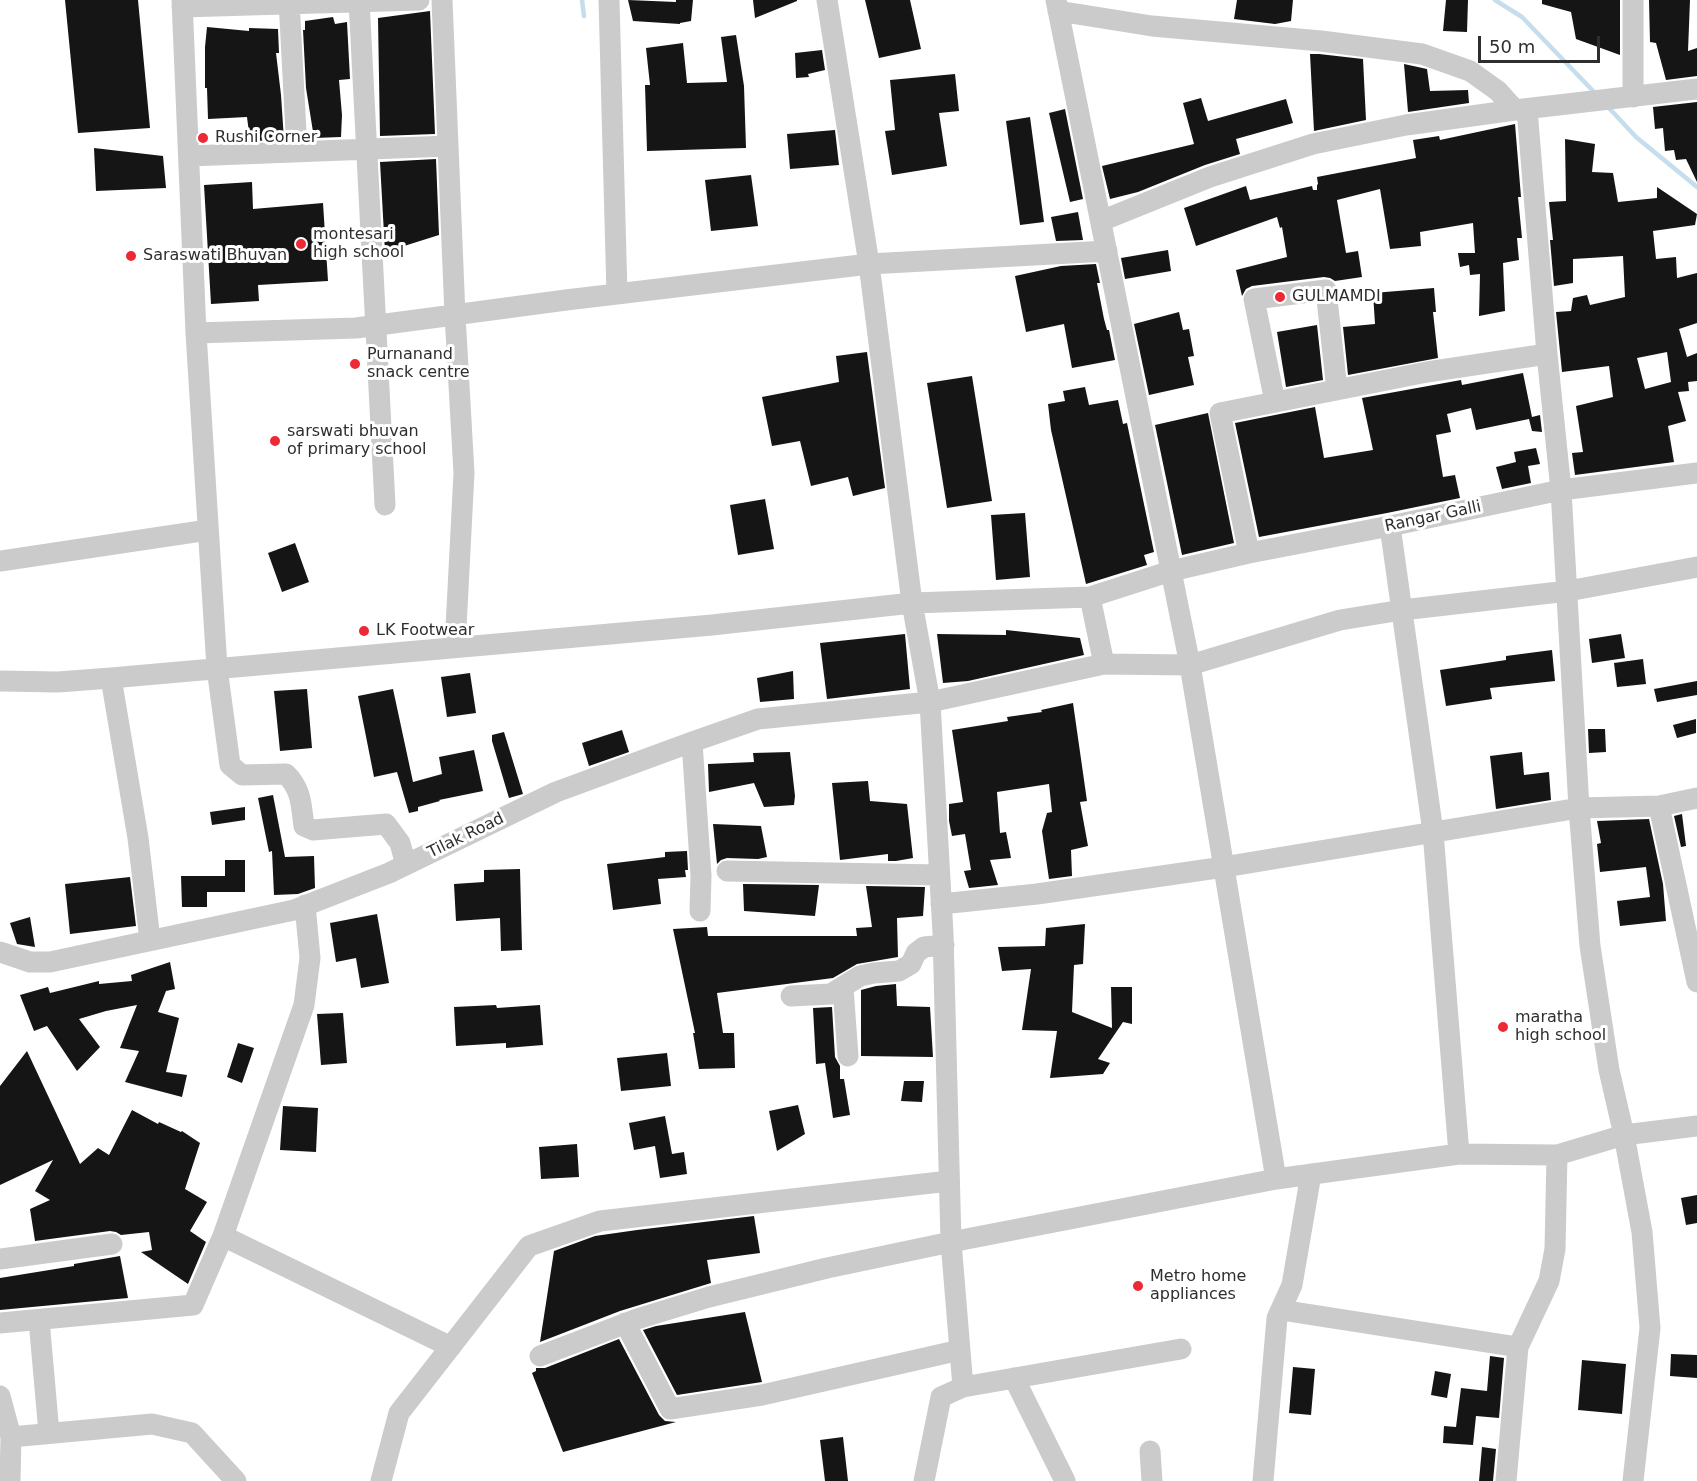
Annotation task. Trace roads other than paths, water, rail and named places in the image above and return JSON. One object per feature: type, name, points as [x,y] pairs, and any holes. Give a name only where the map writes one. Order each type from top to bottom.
[{"type":"street","points":[[406,865],[400,843],[386,824],[313,830],[304,826],[299,791],[285,774],[242,775],[230,765],[217,668],[195,333],[182,4],[419,0]]},
{"type":"street","points":[[442,0],[464,473],[455,647]]},
{"type":"street","points":[[609,0],[617,294]]},
{"type":"street","points":[[827,0],[869,264],[912,603],[930,702],[944,945],[951,1242],[963,1387]]},
{"type":"street","points":[[1633,0],[1633,97]]},
{"type":"street","points":[[359,1],[385,505]]},
{"type":"street","points":[[289,2],[297,151]]},
{"type":"street","points":[[1276,1179],[1190,665],[1057,5],[1152,26],[1321,41],[1422,54],[1470,71],[1529,109]]},
{"type":"street","points":[[1101,221],[1210,177],[1313,144],[1406,126],[1697,89]]},
{"type":"street","points":[[1529,109],[1547,354],[1562,490],[1579,808],[1590,946],[1609,1070],[1642,1232],[1650,1328],[1633,1481]]},
{"type":"street","points":[[189,156],[448,146]]},
{"type":"street","points":[[195,333],[356,328],[869,264],[1107,251]]},
{"type":"street","points":[[1275,402],[1254,299],[1326,290],[1337,390]]},
{"type":"street","points":[[1249,553],[1220,413],[1427,372],[1547,354]]},
{"type":"street","name":"Rangar Galli","points":[[0,681],[58,682],[111,678],[712,625],[912,603],[1090,597],[1171,571],[1249,553],[1562,490],[1697,472]]},
{"type":"street","points":[[1390,526],[1433,832],[1459,1154]]},
{"type":"street","points":[[0,561],[208,530]]},
{"type":"street","name":"Tilak Road","points":[[0,952],[30,962],[50,962],[294,910],[389,873],[556,792],[758,719],[930,702],[1104,664],[1190,665],[1340,620],[1402,610],[1568,591],[1697,567]]},
{"type":"street","points":[[1090,597],[1104,664]]},
{"type":"street","points":[[111,678],[138,838],[150,940]]},
{"type":"street","points":[[692,742],[701,876],[700,911]]},
{"type":"street","points":[[940,904],[1037,894],[1224,867],[1579,808],[1659,806],[1697,798]]},
{"type":"street","points":[[1659,806],[1695,964],[1697,982]]},
{"type":"street","points":[[727,872],[939,876]]},
{"type":"street","points":[[0,1323],[193,1305],[223,1236],[304,1005],[310,958],[305,905]]},
{"type":"street","points":[[791,996],[831,994],[860,976],[899,971],[911,964],[916,953],[924,948],[944,945]]},
{"type":"street","points":[[843,988],[848,1056]]},
{"type":"street","points":[[540,1356],[625,1323],[709,1297],[951,1242],[1276,1179],[1459,1154],[1557,1155],[1624,1135],[1697,1126]]},
{"type":"street","points":[[1506,1481],[1518,1347],[1549,1281],[1555,1249],[1557,1155]]},
{"type":"street","points":[[1263,1481],[1277,1318],[1292,1285],[1311,1174]]},
{"type":"street","points":[[381,1481],[399,1413],[529,1246],[600,1221],[949,1181]]},
{"type":"street","points":[[223,1236],[457,1339]]},
{"type":"street","points":[[0,1259],[112,1244]]},
{"type":"street","points":[[1281,1310],[1518,1347]]},
{"type":"street","points":[[39,1320],[49,1433]]},
{"type":"street","points":[[625,1323],[670,1408],[762,1395],[960,1350]]},
{"type":"street","points":[[924,1481],[941,1397],[963,1387],[1180,1349]]},
{"type":"street","points":[[1014,1378],[1065,1481]]},
{"type":"street","points":[[0,1396],[11,1437],[7,1477]]},
{"type":"street","points":[[11,1437],[152,1424],[192,1433],[236,1481]]},
{"type":"street","points":[[1150,1451],[1152,1481]]},
{"type":"waterway","points":[[582,0],[584,16]]},
{"type":"waterway","points":[[1495,0],[1522,17],[1596,94]]},
{"type":"waterway","points":[[1608,107],[1636,137],[1697,187]]},
{"type":"place","name":"Rushi Corner","points":[[203,138]]},
{"type":"place","name":"montesari high school","points":[[301,244]]},
{"type":"place","name":"Saraswati Bhuvan","points":[[131,256]]},
{"type":"place","name":"GULMAMDI","points":[[1280,297]]},
{"type":"place","name":"Purnanand snack centre","points":[[355,364]]},
{"type":"place","name":"sarswati bhuvan of primary school","points":[[275,441]]},
{"type":"place","name":"LK Footwear","points":[[364,631]]},
{"type":"place","name":"maratha high school","points":[[1503,1027]]},
{"type":"place","name":"Metro home appliances","points":[[1138,1286]]}]
